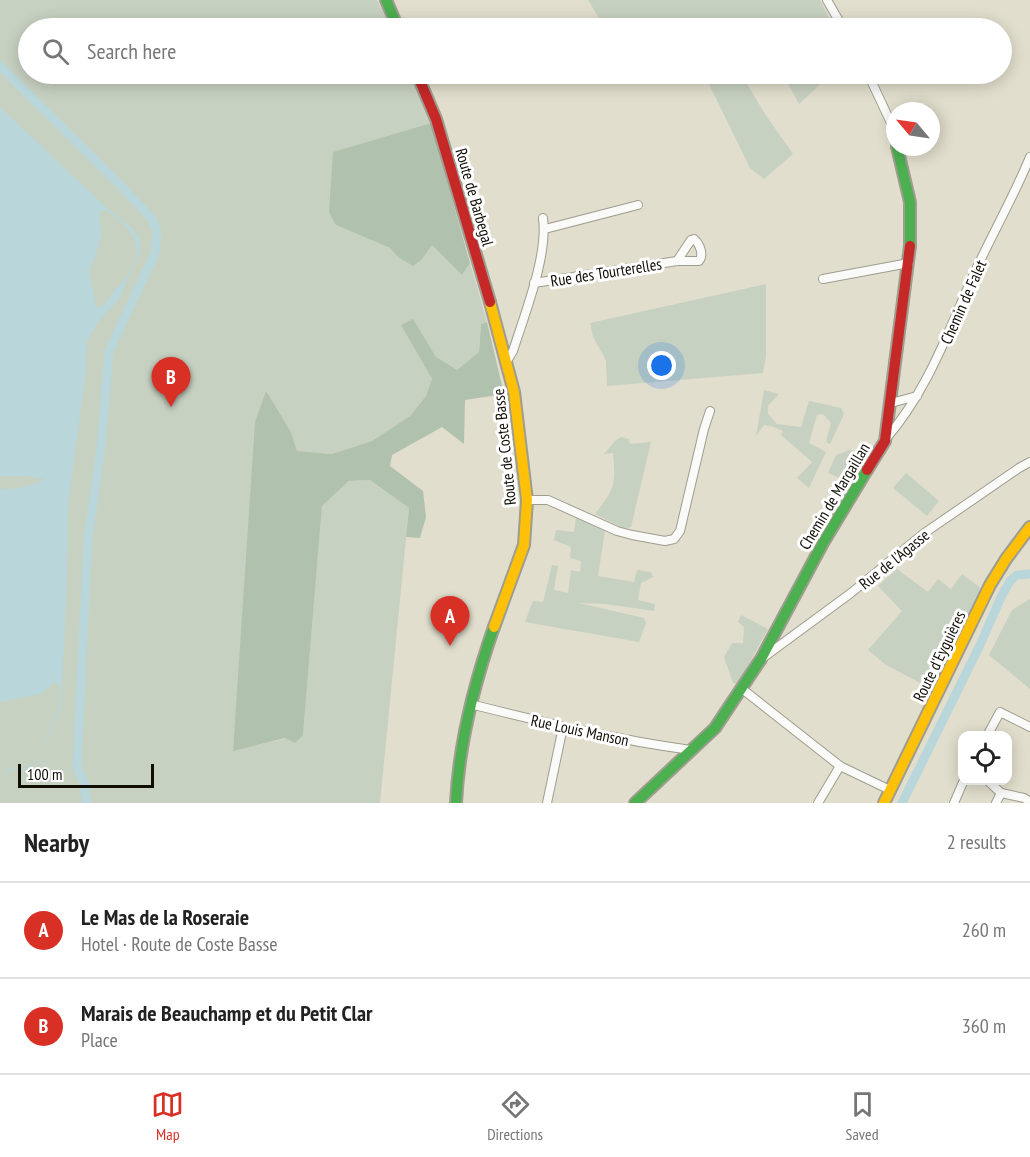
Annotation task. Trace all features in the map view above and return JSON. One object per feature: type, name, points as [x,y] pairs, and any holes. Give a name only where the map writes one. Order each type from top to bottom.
[{"type":"street","points":[[386,0],[394,18]]},
{"type":"street","points":[[826,0],[837,18]]},
{"type":"street","name":"Route de Barbegal","points":[[421,84],[436,119],[497,331]]},
{"type":"street","points":[[873,84],[886,112]]},
{"type":"street","name":"Chemin de Margaillan","points":[[635,803],[715,728],[761,659],[823,543],[885,441],[909,263],[911,229],[910,202],[899,156]]},
{"type":"street","name":"Chemin de Falet","points":[[885,441],[904,418],[946,341],[970,284],[1016,191],[1030,157]]},
{"type":"street","points":[[545,229],[638,205]]},
{"type":"street","points":[[507,361],[513,351],[534,283],[545,229],[543,218]]},
{"type":"street","name":"Rue des Tourterelles","points":[[534,283],[677,261]]},
{"type":"street","points":[[823,279],[909,263]]},
{"type":"street","name":"Route de Coste Basse","points":[[456,803],[461,746],[470,704],[492,630],[524,545],[527,500],[514,392],[497,331]]},
{"type":"street","points":[[891,403],[917,396]]},
{"type":"street","points":[[527,500],[548,500],[617,531],[632,535],[665,541],[674,539],[680,531],[710,411]]},
{"type":"street","name":"Rue de l'Agasse","points":[[761,659],[851,593],[923,534],[1030,462]]},
{"type":"street","name":"Route d'Eyguières","points":[[884,803],[990,585],[1030,527]]},
{"type":"street","points":[[741,688],[840,766],[891,790]]},
{"type":"street","name":"Rue Louis Manson","points":[[470,704],[563,727],[645,744],[691,750]]},
{"type":"street","points":[[989,731],[1000,712],[1030,727]]},
{"type":"street","points":[[547,803],[563,727]]},
{"type":"street","points":[[818,803],[840,766]]},
{"type":"street","points":[[954,803],[962,785]]},
{"type":"street","points":[[992,785],[1001,793],[1028,797]]},
{"type":"street","points":[[996,803],[1001,793]]},
{"type":"green space","points":[[0,0],[377,0],[387,18],[18,18],[18,84],[415,84],[431,123],[334,152],[336,225],[390,248],[398,257],[422,259],[432,244],[462,275],[470,263],[487,322],[481,324],[479,352],[457,370],[436,358],[426,343],[401,325],[432,379],[426,396],[410,416],[372,441],[332,454],[297,451],[291,432],[265,392],[233,750],[303,735],[322,506],[349,481],[370,480],[409,508],[380,803],[0,803]]},
{"type":"green space","points":[[588,0],[820,0],[829,18],[599,18]]},
{"type":"green space","points":[[709,84],[747,84],[793,154],[764,179],[750,168]]},
{"type":"green space","points":[[788,84],[820,84],[799,104]]},
{"type":"green space","points":[[431,123],[470,263],[462,275],[432,245],[422,259],[413,266],[398,257],[390,248],[336,225],[329,212],[333,152]]},
{"type":"green space","points":[[766,284],[766,356],[763,373],[607,386],[606,360],[593,337],[590,323]]},
{"type":"green space","points":[[413,319],[436,357],[457,370],[479,352],[481,324],[487,322],[504,394],[465,400],[464,444],[442,427],[392,455],[390,466],[423,491],[426,517],[420,538],[406,537],[409,508],[370,480],[349,481],[322,506],[303,735],[295,743],[285,738],[233,751],[255,422],[266,391],[291,432],[297,451],[332,454],[372,441],[410,416],[426,396],[432,379],[401,325]]},
{"type":"green space","points":[[764,390],[779,394],[768,406],[768,414],[777,424],[801,427],[809,401],[841,408],[844,414],[830,444],[826,442],[831,423],[823,414],[817,415],[809,443],[826,452],[809,488],[797,478],[812,462],[781,435],[783,431],[764,425],[756,436]]},
{"type":"green space","points":[[621,437],[629,439],[630,444],[651,442],[631,527],[625,529],[595,514],[607,498],[614,480],[613,453],[604,454]]},
{"type":"green space","points":[[850,450],[870,455],[852,483],[828,473],[836,455]]},
{"type":"green space","points":[[906,473],[939,501],[927,516],[893,488]]},
{"type":"green space","points":[[576,517],[605,531],[598,576],[634,582],[637,570],[651,572],[653,577],[641,583],[638,600],[655,604],[654,611],[606,604],[579,603],[644,618],[646,623],[639,642],[525,622],[533,601],[543,602],[552,565],[558,566],[554,590],[568,593],[571,570],[580,572],[581,561],[570,558],[571,547],[554,540],[556,530],[574,532]]},
{"type":"green space","points":[[897,569],[928,592],[938,579],[951,589],[962,574],[982,589],[932,689],[886,665],[868,650],[902,611],[878,586]]},
{"type":"green space","points":[[1030,599],[1030,689],[989,655],[1012,610]]},
{"type":"green space","points":[[741,615],[768,629],[738,684],[733,683],[724,657],[732,643],[743,643],[744,627],[738,622]]},
{"type":"water","points":[[0,107],[108,209],[132,228],[140,239],[140,251],[118,301],[99,320],[87,342],[86,372],[68,504],[61,706],[45,745],[34,763],[27,769],[11,770],[0,782],[9,769],[26,768],[34,762],[44,745],[59,706],[60,687],[56,682],[40,694],[0,702],[0,489],[23,487],[45,479],[0,476]],"holes":[[[105,210],[124,224],[130,232],[134,239],[136,257],[125,280],[100,308],[96,306],[89,270],[101,237],[99,212]]]},
{"type":"waterway","points":[[0,66],[18,84]]},
{"type":"waterway","points":[[18,84],[123,188],[152,219],[157,231],[155,253],[109,351],[101,447],[88,538],[77,766],[84,784],[87,803]]},
{"type":"waterway","points":[[902,803],[980,645],[1001,597],[1010,581],[1017,575],[1030,574]]},
{"type":"traffic: fast","points":[[386,0],[394,18]]},
{"type":"traffic: fast","points":[[899,156],[910,202],[910,246]]},
{"type":"traffic: fast","points":[[635,803],[715,728],[761,659],[823,543],[867,470]]},
{"type":"traffic: fast","points":[[456,803],[460,758],[469,714],[494,627]]},
{"type":"traffic: slow","points":[[490,302],[514,392],[527,500],[524,545],[494,627]]},
{"type":"traffic: slow","points":[[884,803],[990,585],[1030,527]]},
{"type":"traffic: jam","points":[[421,84],[436,119],[490,302]]},
{"type":"traffic: jam","points":[[867,470],[885,441],[910,246]]},
{"type":"place","name":"Marais de Beauchamp et du Petit Clar","points":[[171,407]]},
{"type":"place","name":"Le Mas de la Roseraie","points":[[450,646]]}]
